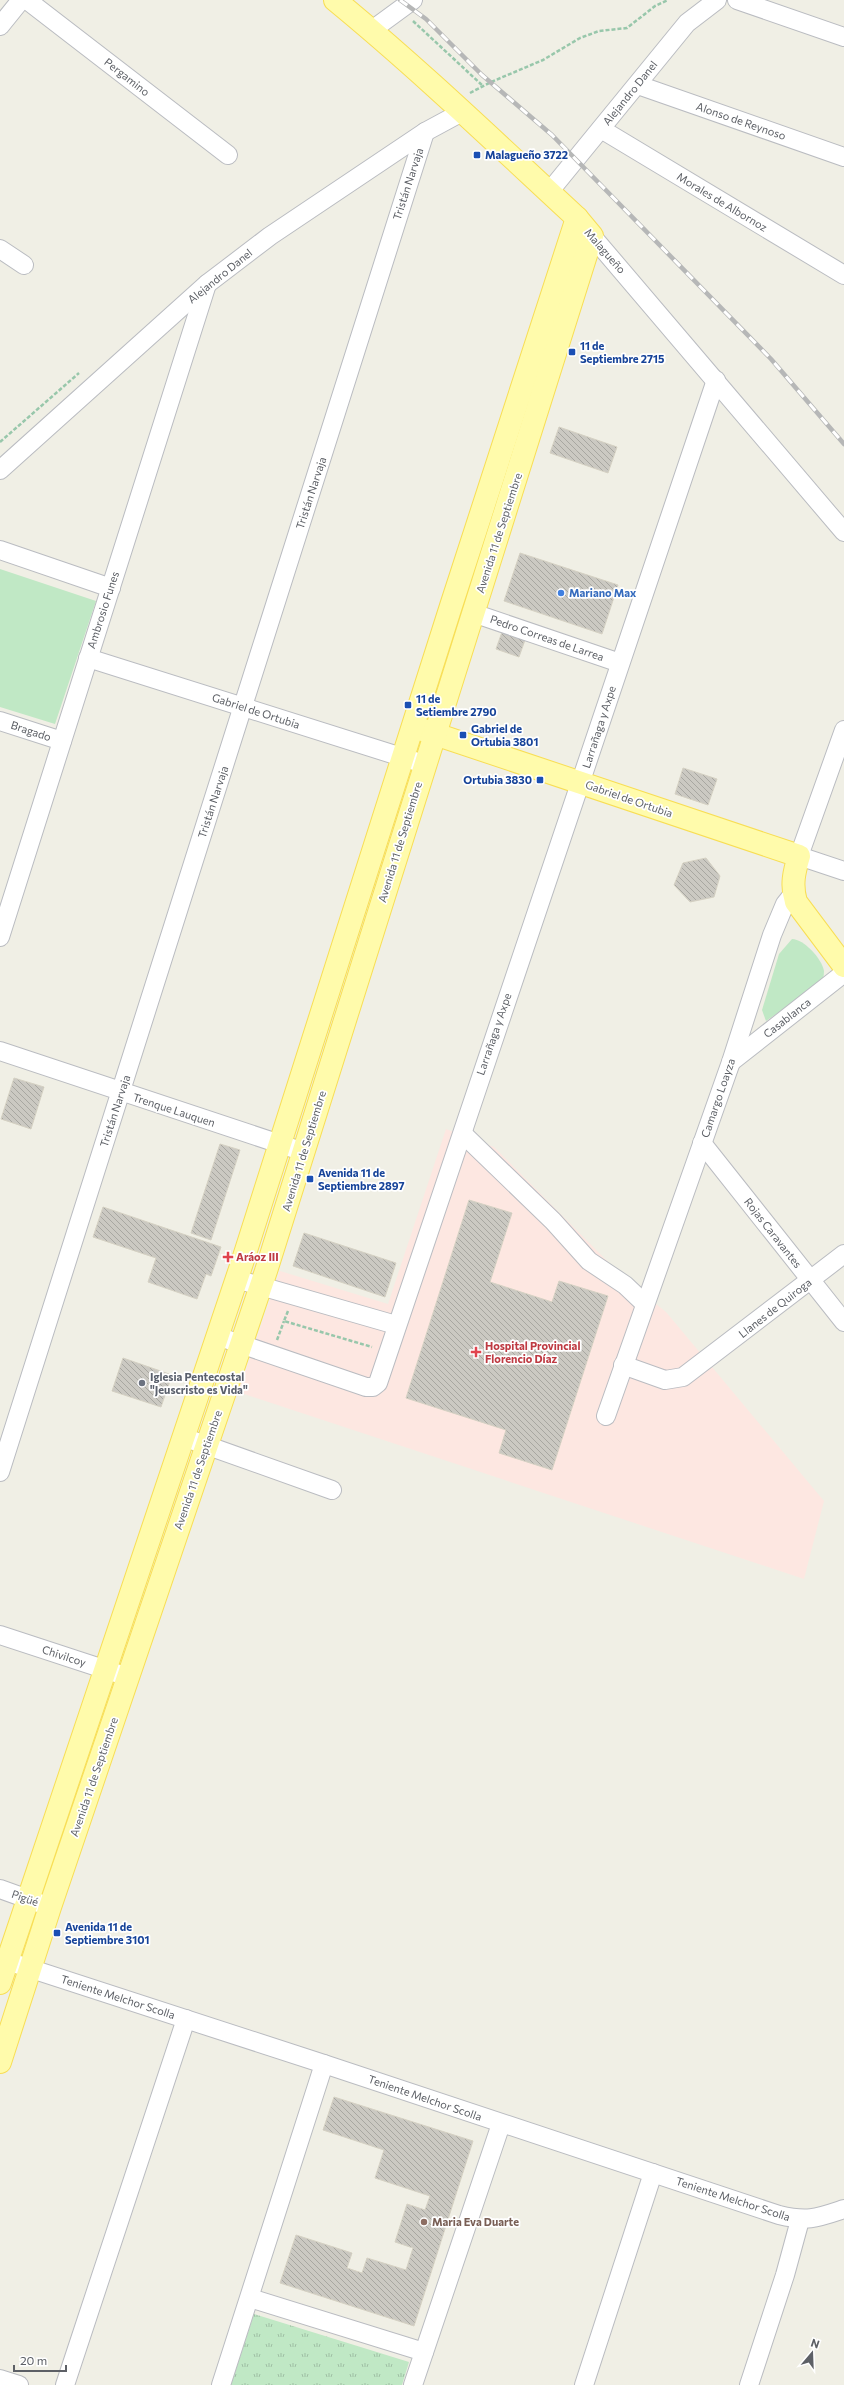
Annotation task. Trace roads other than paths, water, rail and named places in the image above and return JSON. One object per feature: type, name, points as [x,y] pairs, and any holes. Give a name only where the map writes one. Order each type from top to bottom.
[{"type":"main road","name":"Malagueño","points":[[335,0],[372,30],[444,95],[577,218],[592,236]]},
{"type":"main road","name":"Avenida 11 de Septiembre","points":[[0,1983],[236,1279],[278,1144],[577,218]]},
{"type":"main road","name":"Avenida 11 de Septiembre","points":[[0,2062],[50,1907],[261,1286],[424,764],[592,236]]},
{"type":"main road","name":"Gabriel de Ortubia","points":[[413,727],[799,856]]},
{"type":"main road","points":[[799,856],[793,878],[793,894],[803,914],[844,966]]},
{"type":"street","points":[[0,26],[21,0]]},
{"type":"street","name":"Pergamino","points":[[27,0],[228,154]]},
{"type":"street","points":[[372,30],[414,0]]},
{"type":"street","name":"Alejandro Danel","points":[[549,192],[638,85],[687,23],[717,0]]},
{"type":"street","points":[[737,0],[844,37]]},
{"type":"street","name":"Alonso de Reynoso","points":[[638,85],[844,157]]},
{"type":"street","name":"Alejandro Danel","points":[[0,470],[207,284],[270,236],[425,132],[462,112]]},
{"type":"street","name":"Morales de Albornoz","points":[[601,129],[844,275]]},
{"type":"street","name":"Tristán Narvaja","points":[[0,1472],[122,1092],[425,132]]},
{"type":"street","name":"Malagueño","points":[[592,236],[844,532]]},
{"type":"street","points":[[0,249],[24,266]]},
{"type":"street","name":"Ambrosio Funes","points":[[0,937],[207,284]]},
{"type":"street","name":"Larrañaga y Axpe","points":[[241,1344],[373,1387],[378,1383],[396,1325],[716,380]]},
{"type":"street","points":[[0,550],[111,588]]},
{"type":"street","name":"Pedro Correas de Larrea","points":[[473,613],[620,663]]},
{"type":"street","name":"Gabriel de Ortubia","points":[[88,658],[424,764]]},
{"type":"street","name":"Bragado","points":[[0,721],[62,741]]},
{"type":"street","points":[[799,856],[844,730]]},
{"type":"street","name":"Gabriel de Ortubia","points":[[799,856],[844,871]]},
{"type":"street","name":"Camargo Loayza","points":[[606,1416],[645,1304],[652,1290],[731,1062],[772,936],[785,904],[793,894]]},
{"type":"street","name":"Casablanca","points":[[731,1062],[844,973]]},
{"type":"street","name":"Trenque Lauquen","points":[[0,1051],[304,1152]]},
{"type":"street","points":[[464,1127],[553,1221],[589,1262],[625,1285],[645,1304]]},
{"type":"street","name":"Rojas Caravantes","points":[[702,1143],[844,1322]]},
{"type":"street","name":"Llanes de Quiroga","points":[[623,1365],[665,1380],[683,1377],[706,1362],[844,1254]]},
{"type":"street","points":[[236,1279],[396,1325]]},
{"type":"street","points":[[217,1336],[241,1344]]},
{"type":"street","points":[[183,1437],[332,1490]]},
{"type":"street","name":"Chivilcoy","points":[[0,1635],[128,1678]]},
{"type":"street","name":"Pigüé","points":[[0,1889],[50,1907]]},
{"type":"street","name":"Teniente Melchor Scolla","points":[[7,1961],[324,2064],[779,2215],[800,2220],[816,2219],[844,2209]]},
{"type":"street","points":[[65,2385],[186,2019]]},
{"type":"street","points":[[221,2385],[324,2064]]},
{"type":"street","points":[[413,2385],[501,2124]]},
{"type":"street","points":[[584,2385],[653,2173]]},
{"type":"street","points":[[749,2385],[785,2275],[800,2220]]},
{"type":"street","points":[[250,2298],[424,2352]]},
{"type":"street","points":[[0,2379],[19,2385]]},
{"type":"railway","points":[[400,0],[426,19],[482,75],[552,135],[771,359],[844,444]]},
{"type":"place","name":"Malagueño 3722","points":[[477,155]]},
{"type":"place","name":"11 de Septiembre 2715","points":[[572,352]]},
{"type":"place","name":"Mariano Max","points":[[561,593]]},
{"type":"place","name":"11 de Setiembre 2790","points":[[408,705]]},
{"type":"place","name":"Gabriel de Ortubia 3801","points":[[463,735]]},
{"type":"place","name":"Ortubia 3830","points":[[540,780]]},
{"type":"place","name":"Avenida 11 de Septiembre 2897","points":[[310,1179]]},
{"type":"place","name":"Aráoz III","points":[[228,1257]]},
{"type":"place","name":"Hospital Provincial Florencio Díaz","points":[[476,1352]]},
{"type":"place","name":"Iglesia Pentecostal \"Jeuscristo es Vida\"","points":[[142,1383]]},
{"type":"place","name":"Avenida 11 de Septiembre 3101","points":[[57,1933]]},
{"type":"place","name":"Maria Eva Duarte","points":[[424,2222]]}]
